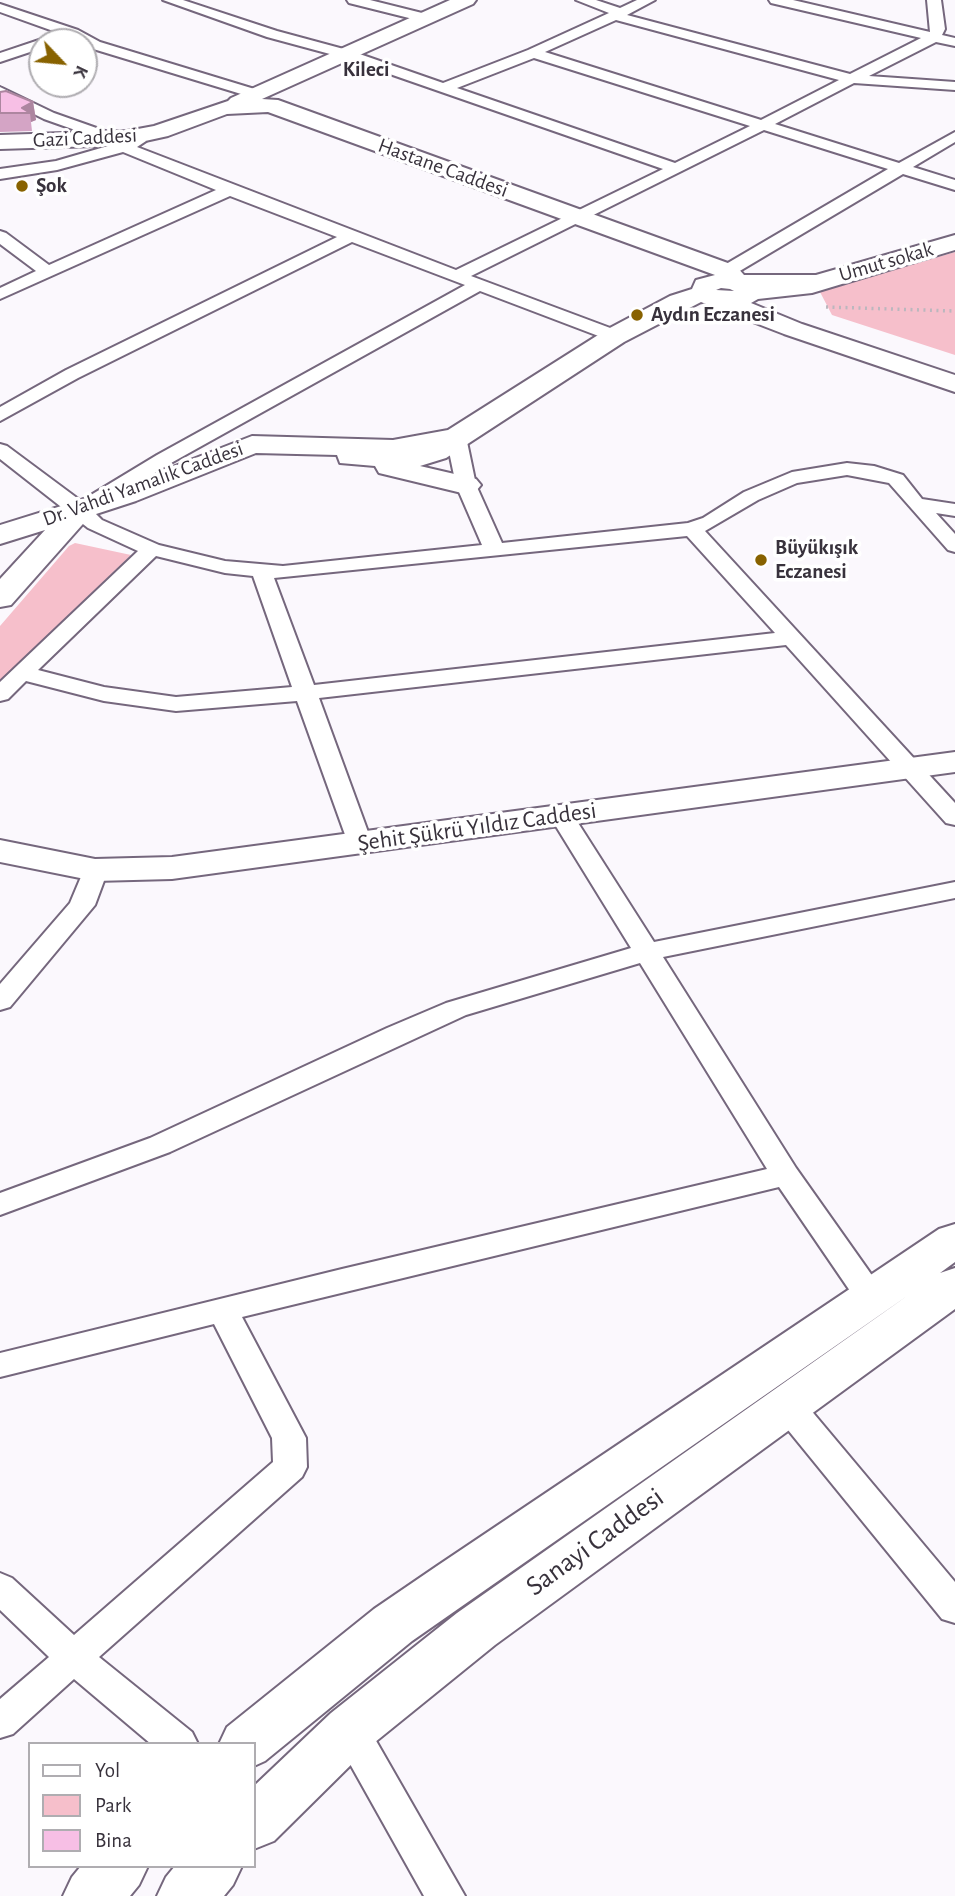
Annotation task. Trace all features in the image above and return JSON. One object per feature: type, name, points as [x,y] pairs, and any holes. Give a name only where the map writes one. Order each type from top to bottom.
[{"type":"street","points":[[170,0],[272,34],[345,54],[674,169]]},
{"type":"street","points":[[354,0],[425,18]]},
{"type":"street","points":[[98,45],[258,101],[345,54],[466,0]]},
{"type":"street","points":[[583,0],[619,14],[852,79],[955,86]]},
{"type":"street","points":[[441,89],[533,53],[648,0]]},
{"type":"street","points":[[776,0],[955,42]]},
{"type":"street","points":[[457,276],[934,37],[938,29],[934,0]]},
{"type":"street","points":[[4,11],[57,28]]},
{"type":"street","points":[[1,57],[28,48]]},
{"type":"street","points":[[533,53],[955,185]]},
{"type":"street","points":[[0,92],[49,116],[229,190],[615,336]]},
{"type":"street","name":"Gazi Caddesi","points":[[0,142],[119,143],[224,108],[258,101]]},
{"type":"street","name":"Hastane Caddesi","points":[[258,101],[634,239],[726,287],[793,329],[955,384]]},
{"type":"street","points":[[726,287],[899,169],[955,136]]},
{"type":"street","points":[[0,174],[57,165],[119,143]]},
{"type":"street","points":[[0,294],[229,190]]},
{"type":"street","points":[[0,236],[47,272]]},
{"type":"street","points":[[0,415],[72,374],[351,236]]},
{"type":"street","name":"Umut sokak","points":[[806,299],[955,242]]},
{"type":"street","points":[[0,598],[80,510],[164,459],[480,284]]},
{"type":"street","points":[[726,287],[806,299]]},
{"type":"street","name":"Hastane Caddesi","points":[[726,287],[806,299],[955,372]]},
{"type":"street","name":"Dr. Vahdi Yamalık Caddesi","points":[[350,457],[416,458],[436,452],[615,336],[679,301],[726,287]]},
{"type":"street","points":[[456,437],[466,485],[494,549]]},
{"type":"street","name":"Dr. Vahdi Yamalık Caddesi","points":[[0,535],[126,495],[241,447],[288,444],[393,448],[456,437]]},
{"type":"street","name":"Dr. Vahdi Yamalık Caddesi","points":[[288,444],[466,485]]},
{"type":"street","points":[[0,450],[95,524],[152,549],[225,567],[284,572],[692,529],[710,522],[751,496],[792,478],[847,469],[874,472],[896,479],[955,545]]},
{"type":"street","points":[[916,504],[955,510]]},
{"type":"street","points":[[692,529],[955,818]]},
{"type":"street","points":[[0,694],[152,549]]},
{"type":"street","points":[[261,570],[360,843]]},
{"type":"street","points":[[21,673],[104,694],[176,704],[306,693],[791,638]]},
{"type":"street","name":"Şehit Şükrü Yıldız Caddesi","points":[[0,850],[95,870],[172,868],[955,762]]},
{"type":"street","points":[[561,815],[786,1175],[872,1299]]},
{"type":"street","points":[[0,1001],[82,905],[95,870]]},
{"type":"street","points":[[0,1204],[160,1145],[456,1009],[647,952],[955,890]]},
{"type":"street","points":[[0,1365],[786,1175]]},
{"type":"street","name":"Sanayi Caddesi","points":[[248,1742],[393,1625],[955,1240]]},
{"type":"street","name":"Sanayi Caddesi","points":[[256,1821],[350,1730],[508,1605],[955,1286]]},
{"type":"street","points":[[0,1722],[290,1467],[289,1438],[223,1310]]},
{"type":"street","points":[[787,1405],[955,1608]]},
{"type":"street","points":[[0,1588],[72,1656],[177,1742]]},
{"type":"street","points":[[350,1730],[445,1896]]},
{"type":"street","points":[[92,1896],[117,1868]]},
{"type":"street","points":[[186,1896],[211,1868]]},
{"type":"path","points":[[806,299],[955,311]]},
{"type":"green space","points":[[955,252],[955,355],[832,315],[820,292]]},
{"type":"green space","points":[[75,543],[131,555],[0,680],[0,626],[69,546]]},
{"type":"building","points":[[6,91],[33,102],[22,108],[30,113],[0,113],[0,92]]},
{"type":"place","name":"Şok","points":[[22,186]]},
{"type":"place","name":"Aydın Eczanesi","points":[[637,315]]},
{"type":"place","name":"Büyükışık Eczanesi","points":[[761,560]]},
{"type":"district","name":"Kileci","points":[[366,70]]}]
